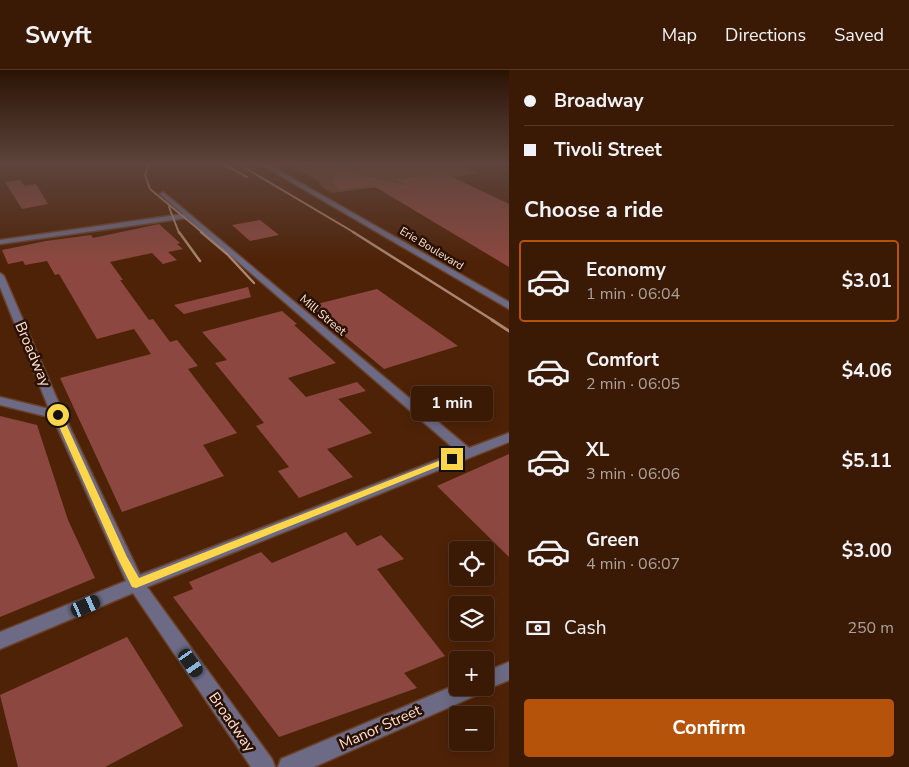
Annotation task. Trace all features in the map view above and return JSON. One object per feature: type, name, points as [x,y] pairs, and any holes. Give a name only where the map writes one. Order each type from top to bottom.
[{"type":"street","name":"Mill Street","points":[[167,198],[467,453]]},
{"type":"street","name":"Erie Boulevard","points":[[321,198],[509,306]]},
{"type":"street","points":[[0,242],[187,216]]},
{"type":"street","name":"Broadway","points":[[0,276],[58,415],[136,584],[264,767]]},
{"type":"street","points":[[0,401],[58,415]]},
{"type":"street","points":[[0,641],[136,584],[509,437]]},
{"type":"street","points":[[494,677],[509,671]]},
{"type":"street","name":"Manor Street","points":[[289,767],[452,696]]},
{"type":"building","points":[[15,198],[44,198],[48,204],[22,209]]},
{"type":"building","points":[[393,198],[495,198],[509,204],[509,267]]},
{"type":"building","points":[[260,220],[279,235],[250,241],[232,225]]},
{"type":"building","points":[[159,224],[180,243],[177,244],[183,249],[168,252],[177,260],[163,264],[152,253],[110,262],[123,280],[120,280],[149,320],[153,319],[170,342],[177,340],[198,366],[188,369],[237,433],[203,445],[224,476],[122,512],[60,378],[151,354],[134,329],[97,339],[59,274],[55,275],[47,261],[25,265],[23,261],[8,264],[2,250],[46,241],[91,235],[93,238]]},
{"type":"building","points":[[248,287],[251,297],[184,314],[174,305]]},
{"type":"building","points":[[377,289],[458,346],[384,369],[309,306]]},
{"type":"building","points":[[282,311],[297,324],[294,325],[336,363],[288,378],[306,397],[357,382],[366,391],[338,399],[372,433],[327,449],[353,477],[299,498],[278,471],[289,467],[256,426],[264,423],[215,363],[227,360],[202,332]]},
{"type":"building","points":[[0,416],[37,425],[68,520],[95,578],[0,617]]},
{"type":"building","points":[[509,454],[509,557],[494,541],[437,486]]},
{"type":"building","points":[[346,532],[357,546],[381,535],[404,559],[377,569],[445,656],[404,673],[417,688],[279,737],[173,597],[193,589],[189,582],[261,552],[272,563]]},
{"type":"building","points":[[127,637],[183,726],[105,767],[18,767],[0,695]]},
{"type":"railway","points":[[160,198],[203,233]]},
{"type":"railway","points":[[295,198],[355,233]]},
{"type":"railway","points":[[169,207],[179,233]]},
{"type":"railway","points":[[179,232],[200,261]]},
{"type":"railway","points":[[201,232],[227,254],[254,283]]},
{"type":"railway","points":[[353,232],[494,321]]},
{"type":"railway","points":[[492,320],[509,331]]},
{"type":"route","points":[[58,415],[136,584],[452,459]]}]
